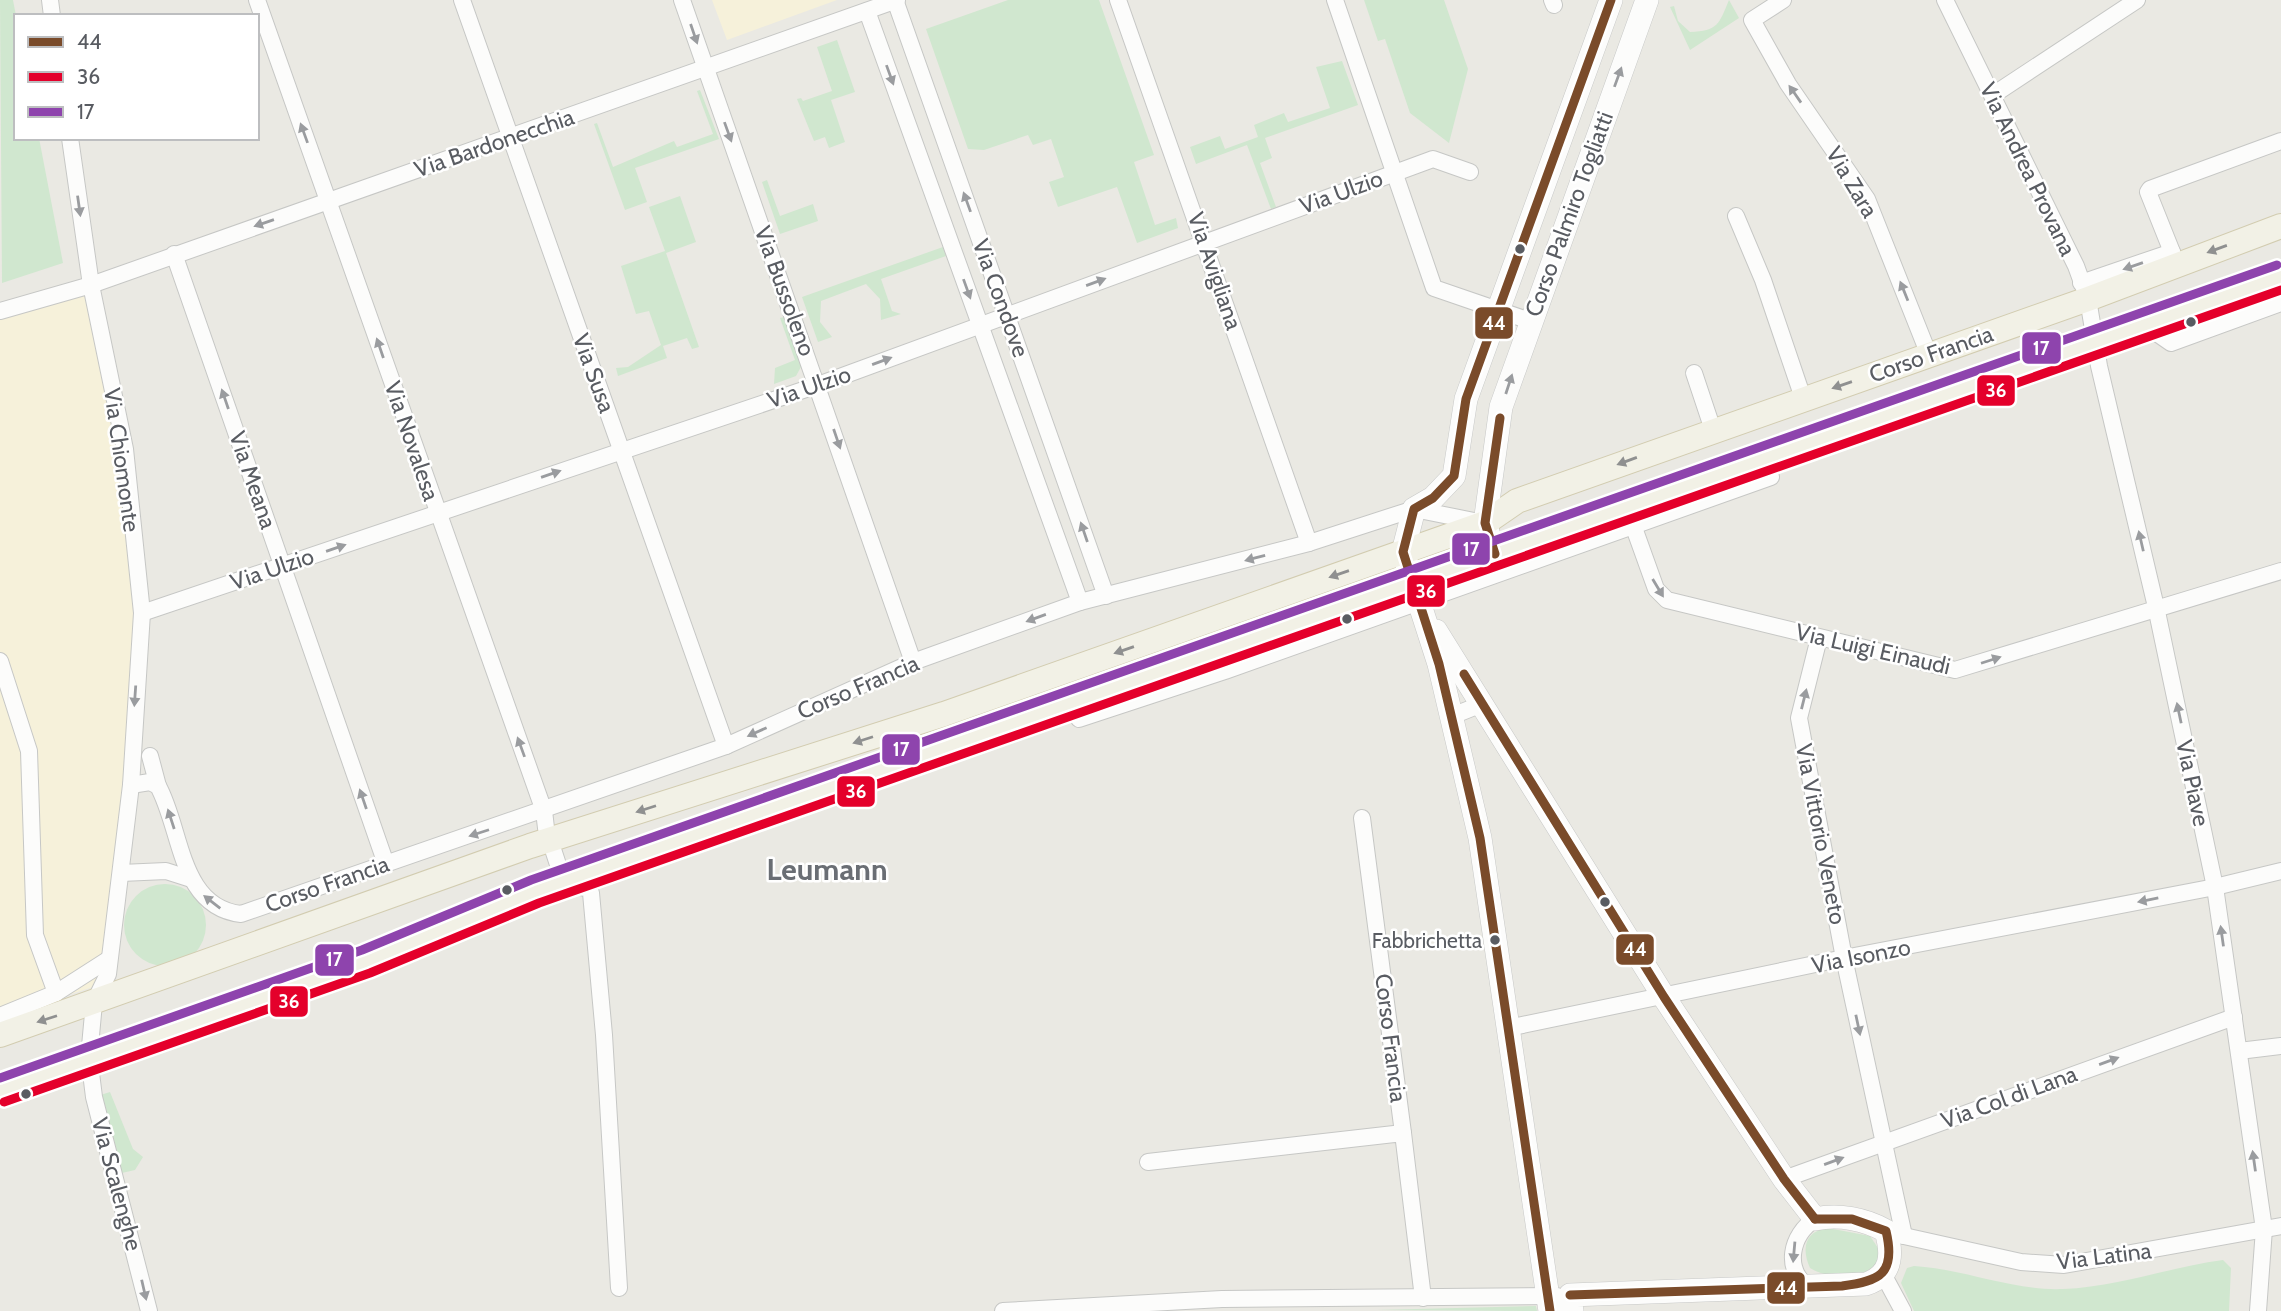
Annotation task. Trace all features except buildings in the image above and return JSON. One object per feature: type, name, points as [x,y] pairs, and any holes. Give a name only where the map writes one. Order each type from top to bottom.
[{"type":"main road","name":"Corso Francia","points":[[0,1035],[550,841],[944,714],[1485,523],[1517,501],[1929,355],[2174,258],[2281,226]]},
{"type":"main road","name":"Corso Francia","points":[[0,1091],[89,1057],[366,961],[564,883],[953,744],[1076,711],[1421,600],[1495,554],[2281,277]]},
{"type":"street","name":"Via Novalesa","points":[[257,0],[544,811],[550,841],[564,883]]},
{"type":"street","name":"Via Susa","points":[[462,0],[726,746]]},
{"type":"street","name":"Via Bussoleno","points":[[682,0],[913,662]]},
{"type":"street","name":"Via Bardonecchia","points":[[0,311],[91,285],[896,0]]},
{"type":"street","name":"Via Condove","points":[[896,0],[1106,596]]},
{"type":"street","name":"Via Avigliana","points":[[1118,0],[1309,543]]},
{"type":"street","points":[[1335,0],[1434,288],[1530,321]]},
{"type":"street","name":"Corso Palmiro Togliatti","points":[[1414,509],[1433,498],[1454,476],[1466,399],[1611,0]]},
{"type":"street","name":"Corso Palmiro Togliatti","points":[[1495,554],[1485,523],[1502,407],[1530,321],[1647,0]]},
{"type":"street","name":"Via Zara","points":[[1783,0],[1752,20],[1788,84],[1867,199],[1929,355]]},
{"type":"street","name":"Via Andrea Provana","points":[[1945,0],[2085,291],[2095,343]]},
{"type":"street","points":[[1993,95],[2137,0]]},
{"type":"street","name":"Via Condove","points":[[867,11],[1080,602]]},
{"type":"street","name":"Via Chiomonte","points":[[70,140],[91,285],[125,449],[142,612],[131,785],[121,873],[108,974],[94,1003],[89,1057]]},
{"type":"street","points":[[2174,258],[2148,192],[2150,189],[2281,141]]},
{"type":"street","name":"Via Ulzio","points":[[142,612],[818,385],[1433,159],[1470,172]]},
{"type":"street","points":[[1736,216],[1763,280],[1803,398]]},
{"type":"street","name":"Via Meana","points":[[174,254],[386,864]]},
{"type":"street","points":[[2145,325],[2171,343],[2281,303]]},
{"type":"street","name":"Via Piave","points":[[2095,343],[2157,607],[2215,887],[2264,1229],[2258,1311]]},
{"type":"street","points":[[1694,373],[1713,430]]},
{"type":"street","name":"Corso Francia","points":[[1421,600],[1771,477],[1765,459]]},
{"type":"street","points":[[1414,509],[1403,552],[1421,600],[1452,716],[1480,838],[1508,1028],[1560,1303]]},
{"type":"street","name":"Corso Francia","points":[[191,878],[218,908],[241,914],[726,746],[913,662],[1080,602],[1309,543],[1414,509],[1485,523]]},
{"type":"street","name":"Via Luigi Einaudi","points":[[1633,525],[1656,589],[1667,600],[1955,670],[2281,571]]},
{"type":"street","points":[[1421,600],[1482,704],[1664,997],[1784,1179],[1815,1219]]},
{"type":"street","name":"Via Vittorio Veneto","points":[[1819,638],[1799,718],[1844,958],[1884,1142],[1895,1233]]},
{"type":"street","points":[[0,661],[29,751],[35,935],[56,993]]},
{"type":"street","points":[[1452,716],[1482,704]]},
{"type":"street","points":[[944,714],[953,744]]},
{"type":"street","points":[[150,756],[191,878]]},
{"type":"street","points":[[131,785],[150,782],[158,786]]},
{"type":"street","name":"Corso Francia","points":[[1362,818],[1423,1298]]},
{"type":"street","points":[[121,873],[166,871],[191,878]]},
{"type":"street","name":"Via Isonzo","points":[[1508,1028],[1844,958],[2215,887],[2281,871]]},
{"type":"street","points":[[564,883],[590,889],[591,893],[604,1035],[620,1288]]},
{"type":"street","points":[[0,1016],[56,993],[109,959]]},
{"type":"street","name":"Via Col di Lana","points":[[1784,1179],[2234,1017]]},
{"type":"street","points":[[2239,1051],[2281,1046]]},
{"type":"street","name":"Via Scalenghe","points":[[89,1057],[94,1097],[149,1311]]},
{"type":"street","name":"Corso Francia","points":[[1148,1162],[1403,1133]]},
{"type":"street","points":[[1003,1311],[1172,1307],[1222,1299],[1423,1298],[1560,1303],[1809,1288],[1866,1284],[1884,1274],[1890,1263],[1895,1233],[1872,1223],[1843,1217],[1815,1219],[1798,1234],[1793,1254],[1797,1275],[1809,1288]]},
{"type":"street","name":"Via Latina","points":[[1895,1233],[2021,1262],[2064,1265],[2281,1226]]},
{"type":"street","points":[[1884,1274],[1903,1311]]},
{"type":"shaded area","points":[[712,0],[837,0],[727,40]]},
{"type":"shaded area","points":[[89,288],[122,450],[140,612],[106,976],[93,987],[0,1017],[0,314]]},
{"type":"green space","points":[[0,0],[13,0],[16,14],[14,140],[39,140],[63,263],[2,283]]},
{"type":"green space","points":[[1008,0],[1099,0],[1154,155],[1134,162],[1155,225],[1176,218],[1178,228],[1137,243],[1117,187],[1058,207],[1049,182],[1064,177],[1051,139],[1033,145],[1028,135],[984,150],[968,149],[926,29]]},
{"type":"green space","points":[[1364,0],[1444,0],[1468,69],[1449,143],[1410,113],[1385,39],[1378,41]]},
{"type":"green space","points":[[1729,0],[1739,18],[1690,50],[1670,7],[1674,6],[1678,21],[1690,32],[1699,31],[1716,25]]},
{"type":"green space","points":[[837,40],[855,92],[831,100],[845,142],[829,148],[825,137],[814,141],[797,99],[801,98],[803,101],[832,91],[817,47]]},
{"type":"green space","points":[[1342,61],[1358,105],[1265,138],[1272,158],[1260,163],[1276,207],[1271,209],[1247,145],[1196,164],[1190,147],[1220,136],[1225,149],[1258,137],[1254,125],[1284,113],[1288,122],[1330,108],[1316,67]]},
{"type":"green space","points":[[700,90],[719,139],[635,168],[647,202],[625,210],[594,124],[597,123],[613,167],[674,141],[677,147],[713,134],[697,91]]},
{"type":"green space","points":[[767,180],[780,216],[813,204],[818,221],[780,234],[762,182]]},
{"type":"green space","points":[[680,196],[696,242],[666,253],[699,347],[692,349],[687,338],[663,346],[667,358],[618,376],[616,368],[628,367],[661,345],[649,311],[636,314],[621,266],[665,251],[649,207]]},
{"type":"green space","points":[[943,247],[946,256],[881,279],[892,311],[901,314],[881,320],[880,299],[866,284],[821,301],[820,322],[832,337],[818,342],[802,297]]},
{"type":"green space","points":[[784,317],[802,365],[796,376],[774,384],[775,368],[795,360],[780,318]]},
{"type":"green space","points":[[165,884],[181,887],[194,896],[203,909],[206,925],[203,941],[194,954],[181,963],[165,966],[149,963],[136,954],[127,941],[124,925],[127,909],[136,896],[149,887]]},
{"type":"green space","points":[[110,1092],[133,1149],[143,1157],[135,1170],[113,1175],[94,1097]]},
{"type":"green space","points":[[1828,1228],[1870,1236],[1880,1251],[1877,1264],[1863,1273],[1845,1276],[1817,1272],[1810,1268],[1806,1254],[1807,1242],[1814,1233]]},
{"type":"green space","points":[[2223,1260],[2231,1268],[2229,1311],[1914,1311],[1901,1283],[1907,1268],[1914,1266],[1952,1271],[2025,1287],[2063,1289],[2104,1285]]},
{"type":"green space","points":[[1536,1306],[1537,1311],[1376,1310]]},
{"type":"transit line","name":"44","points":[[1550,1311],[1480,838],[1439,664],[1403,552],[1414,509],[1433,498],[1454,476],[1466,399],[1611,0]]},
{"type":"transit line","name":"17","points":[[0,1078],[362,950],[531,880],[2277,265]]},
{"type":"transit line","name":"36","points":[[4,1102],[370,973],[539,903],[2281,290]]},
{"type":"transit line","name":"44","points":[[1495,554],[1485,523],[1500,418]]},
{"type":"transit line","name":"44","points":[[1464,674],[1664,997],[1784,1179],[1815,1219]]},
{"type":"transit line","name":"44","points":[[1570,1295],[1842,1286],[1867,1281],[1876,1277],[1887,1266],[1889,1245],[1886,1231],[1852,1219],[1815,1219]]},
{"type":"place","name":"Fabbrichetta","points":[[1495,940]]},
{"type":"district","name":"Leumann","points":[[827,870]]}]
